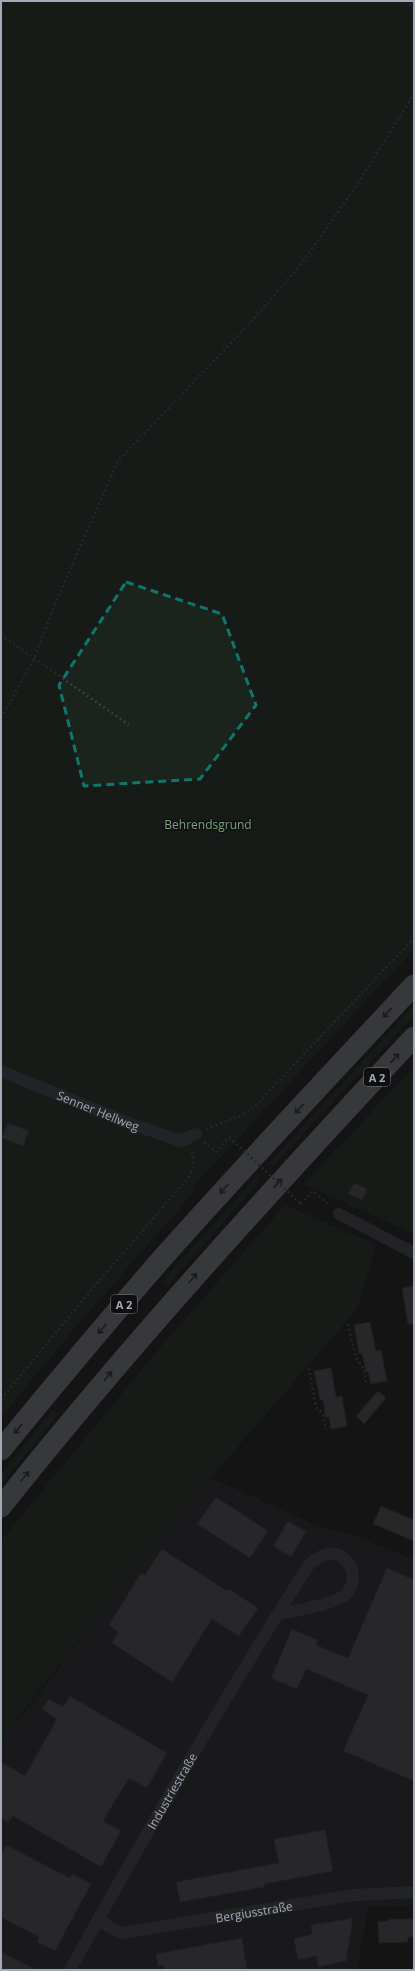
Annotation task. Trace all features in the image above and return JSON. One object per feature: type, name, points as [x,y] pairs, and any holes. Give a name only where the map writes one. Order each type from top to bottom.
[{"type":"highway","name":"A 2","points":[[1,1450],[167,1253],[414,985]]},
{"type":"highway","name":"A 2","points":[[1,1507],[93,1394],[192,1279],[276,1184],[414,1037]]},
{"type":"street","name":"Senner Hellweg","points":[[1,1071],[126,1122],[181,1141]]},
{"type":"street","points":[[181,1141],[198,1136]]},
{"type":"street","points":[[339,1214],[414,1253]]},
{"type":"street","name":"Industriestraße","points":[[70,1970],[214,1716],[277,1614],[308,1566],[313,1561],[326,1554],[333,1553],[347,1560],[351,1568],[352,1584],[343,1596],[336,1600],[277,1614]]},
{"type":"street","name":"Bergiusstraße","points":[[98,1920],[123,1933],[354,1895],[414,1892]]},
{"type":"path","points":[[406,1],[414,8]]},
{"type":"path","points":[[1,718],[34,659],[53,609],[118,461],[250,322],[299,266],[353,191],[414,94]]},
{"type":"path","points":[[1,635],[129,725]]},
{"type":"path","points":[[324,1200],[314,1190],[301,1204],[229,1137],[216,1152],[198,1136],[243,1115],[254,1108],[414,938]]},
{"type":"path","points":[[1,1399],[98,1282],[189,1177],[194,1167],[194,1160],[187,1145],[181,1141]]},
{"type":"path","points":[[348,1324],[356,1358],[364,1368],[366,1383]]},
{"type":"path","points":[[309,1368],[316,1407],[323,1414],[326,1430]]},
{"type":"highlighted area","points":[[126,582],[222,614],[256,705],[200,779],[84,786],[59,685]]},
{"type":"shaded area","points":[[211,1478],[318,1526],[361,1538],[414,1560],[414,1905],[368,1906],[357,1970],[1,1970],[1,1743],[124,1583],[174,1520]]},
{"type":"green space","name":"Behrendsgrund","points":[[1,1],[414,1],[414,949],[193,1187],[196,1190],[86,1315],[1,1417]]},
{"type":"green space","points":[[414,1005],[414,1016],[273,1166],[269,1163]]},
{"type":"green space","points":[[414,1067],[414,1234],[304,1184]]},
{"type":"green space","points":[[256,1177],[260,1181],[167,1286],[161,1282]]},
{"type":"green space","points":[[285,1205],[376,1245],[357,1309],[174,1520],[34,1697],[1,1743],[1,1541],[152,1357]]},
{"type":"green space","points":[[52,1410],[59,1414],[1,1485],[1,1474]]},
{"type":"building","points":[[8,1123],[29,1131],[23,1146],[2,1138]]},
{"type":"building","points":[[354,1183],[367,1189],[362,1200],[348,1194]]},
{"type":"building","points":[[414,1286],[414,1324],[408,1324],[402,1288]]},
{"type":"building","points":[[370,1322],[376,1351],[381,1350],[387,1381],[371,1384],[368,1371],[366,1372],[362,1353],[359,1354],[354,1325]]},
{"type":"building","points":[[331,1368],[336,1397],[342,1396],[347,1426],[331,1429],[329,1417],[326,1418],[323,1400],[320,1400],[314,1371]]},
{"type":"building","points":[[378,1391],[386,1398],[364,1424],[356,1416]]},
{"type":"building","points":[[216,1497],[268,1531],[250,1558],[197,1524]]},
{"type":"building","points":[[381,1506],[414,1520],[414,1541],[373,1524]]},
{"type":"building","points":[[288,1521],[306,1532],[291,1557],[273,1546]]},
{"type":"building","points":[[162,1549],[227,1591],[229,1589],[258,1608],[239,1636],[212,1619],[172,1682],[112,1643],[118,1632],[109,1625],[141,1573],[145,1575]]},
{"type":"building","points":[[387,1568],[414,1580],[414,1781],[343,1751],[368,1695],[306,1669],[297,1689],[271,1678],[292,1629],[318,1640],[316,1645],[348,1658]]},
{"type":"building","points":[[70,1696],[167,1753],[147,1788],[129,1778],[103,1821],[121,1831],[101,1867],[13,1816],[8,1823],[1,1818],[1,1762],[25,1776],[57,1719],[42,1709],[49,1699],[63,1707]]},
{"type":"building","points":[[325,1830],[333,1871],[264,1884],[265,1887],[180,1902],[176,1882],[279,1863],[274,1839]]},
{"type":"building","points":[[6,1845],[70,1878],[72,1874],[91,1884],[55,1951],[37,1942],[39,1937],[1,1917],[1,1855]]},
{"type":"building","points":[[353,1918],[346,1961],[318,1967],[316,1956],[298,1960],[294,1939],[312,1934],[311,1925]]},
{"type":"building","points":[[390,1919],[414,1919],[414,1937],[408,1937],[408,1942],[379,1943],[378,1922],[388,1921]]},
{"type":"building","points":[[242,1938],[247,1970],[164,1970],[163,1965],[158,1966],[156,1954]]},
{"type":"building","points":[[1,1952],[37,1970],[1,1970]]}]
